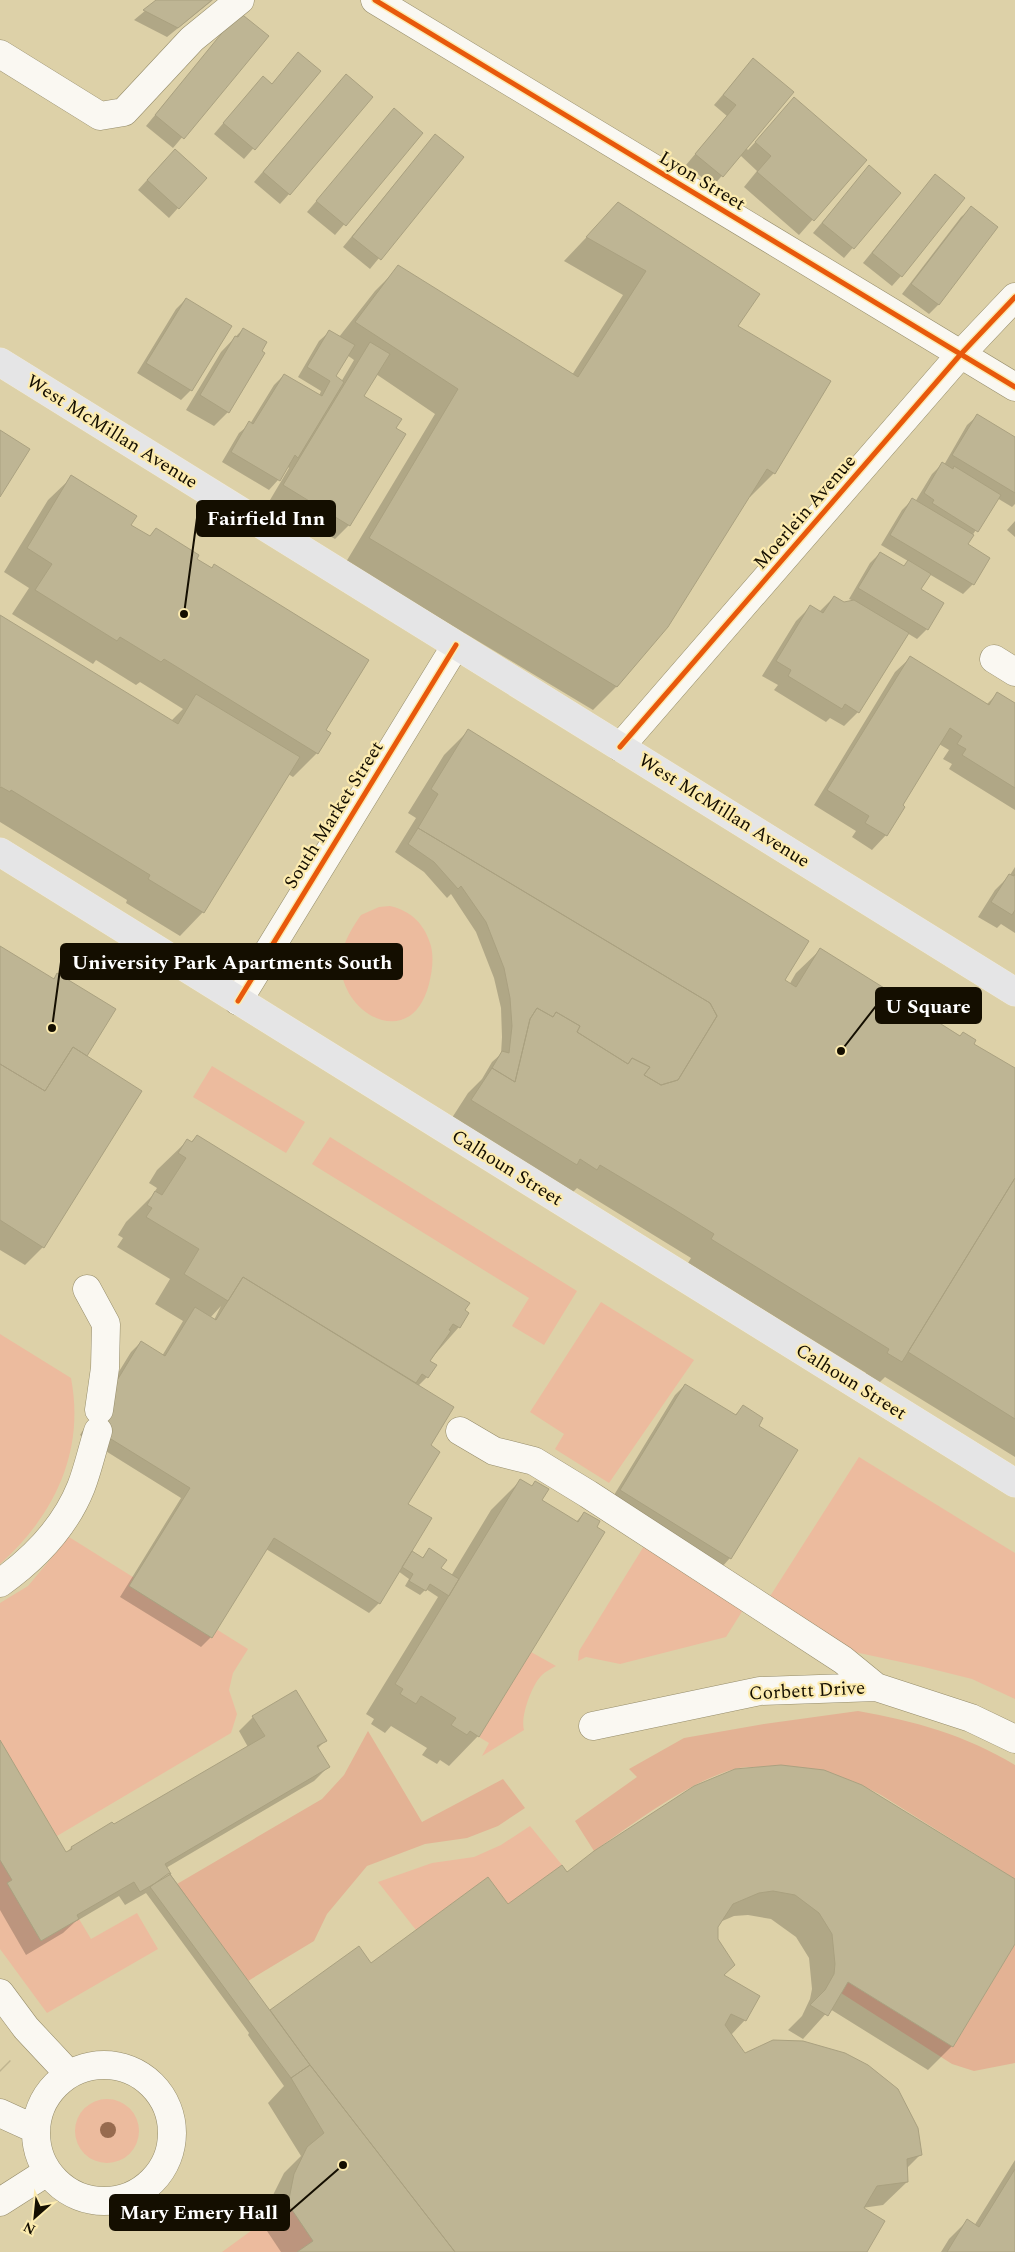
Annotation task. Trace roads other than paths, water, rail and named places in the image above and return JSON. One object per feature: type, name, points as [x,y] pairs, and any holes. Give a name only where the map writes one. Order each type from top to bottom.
[{"type":"main road","name":"West McMillan Avenue","points":[[0,362],[1015,992]]},
{"type":"main road","name":"Calhoun Street","points":[[0,852],[1015,1483]]},
{"type":"street","points":[[0,54],[100,116],[124,112],[192,38],[240,0]]},
{"type":"street","name":"Lyon Street","points":[[375,0],[960,356],[1015,387]]},
{"type":"street","name":"Moerlein Avenue","points":[[620,747],[960,356],[1015,297]]},
{"type":"street","name":"South Market Street","points":[[238,1000],[456,645]]},
{"type":"street","points":[[0,1583],[21,1568],[64,1522],[82,1486],[98,1421],[105,1368],[106,1324],[87,1289]]},
{"type":"street","points":[[460,1431],[494,1451],[534,1461],[588,1494],[843,1660],[876,1687]]},
{"type":"street","name":"Corbett Drive","points":[[593,1726],[760,1691],[876,1687],[971,1718],[1015,1739]]},
{"type":"street","points":[[0,1994],[26,2028],[69,2074]]},
{"type":"street","points":[[90,2065],[112,2065],[134,2071],[153,2084],[166,2103],[173,2125],[172,2148],[163,2169],[148,2186],[127,2198],[105,2202],[83,2198],[63,2187],[47,2172],[38,2151],[35,2129],[40,2107],[52,2088],[69,2074],[90,2065]]},
{"type":"street","points":[[0,2113],[35,2129]]},
{"type":"street","points":[[0,2202],[47,2172]]},
{"type":"place","name":"Fairfield Inn","points":[[184,614]]},
{"type":"place","name":"University Park Apartments South","points":[[52,1028]]},
{"type":"place","name":"U Square","points":[[841,1051]]},
{"type":"place","name":"Mary Emery Hall","points":[[343,2165]]}]
